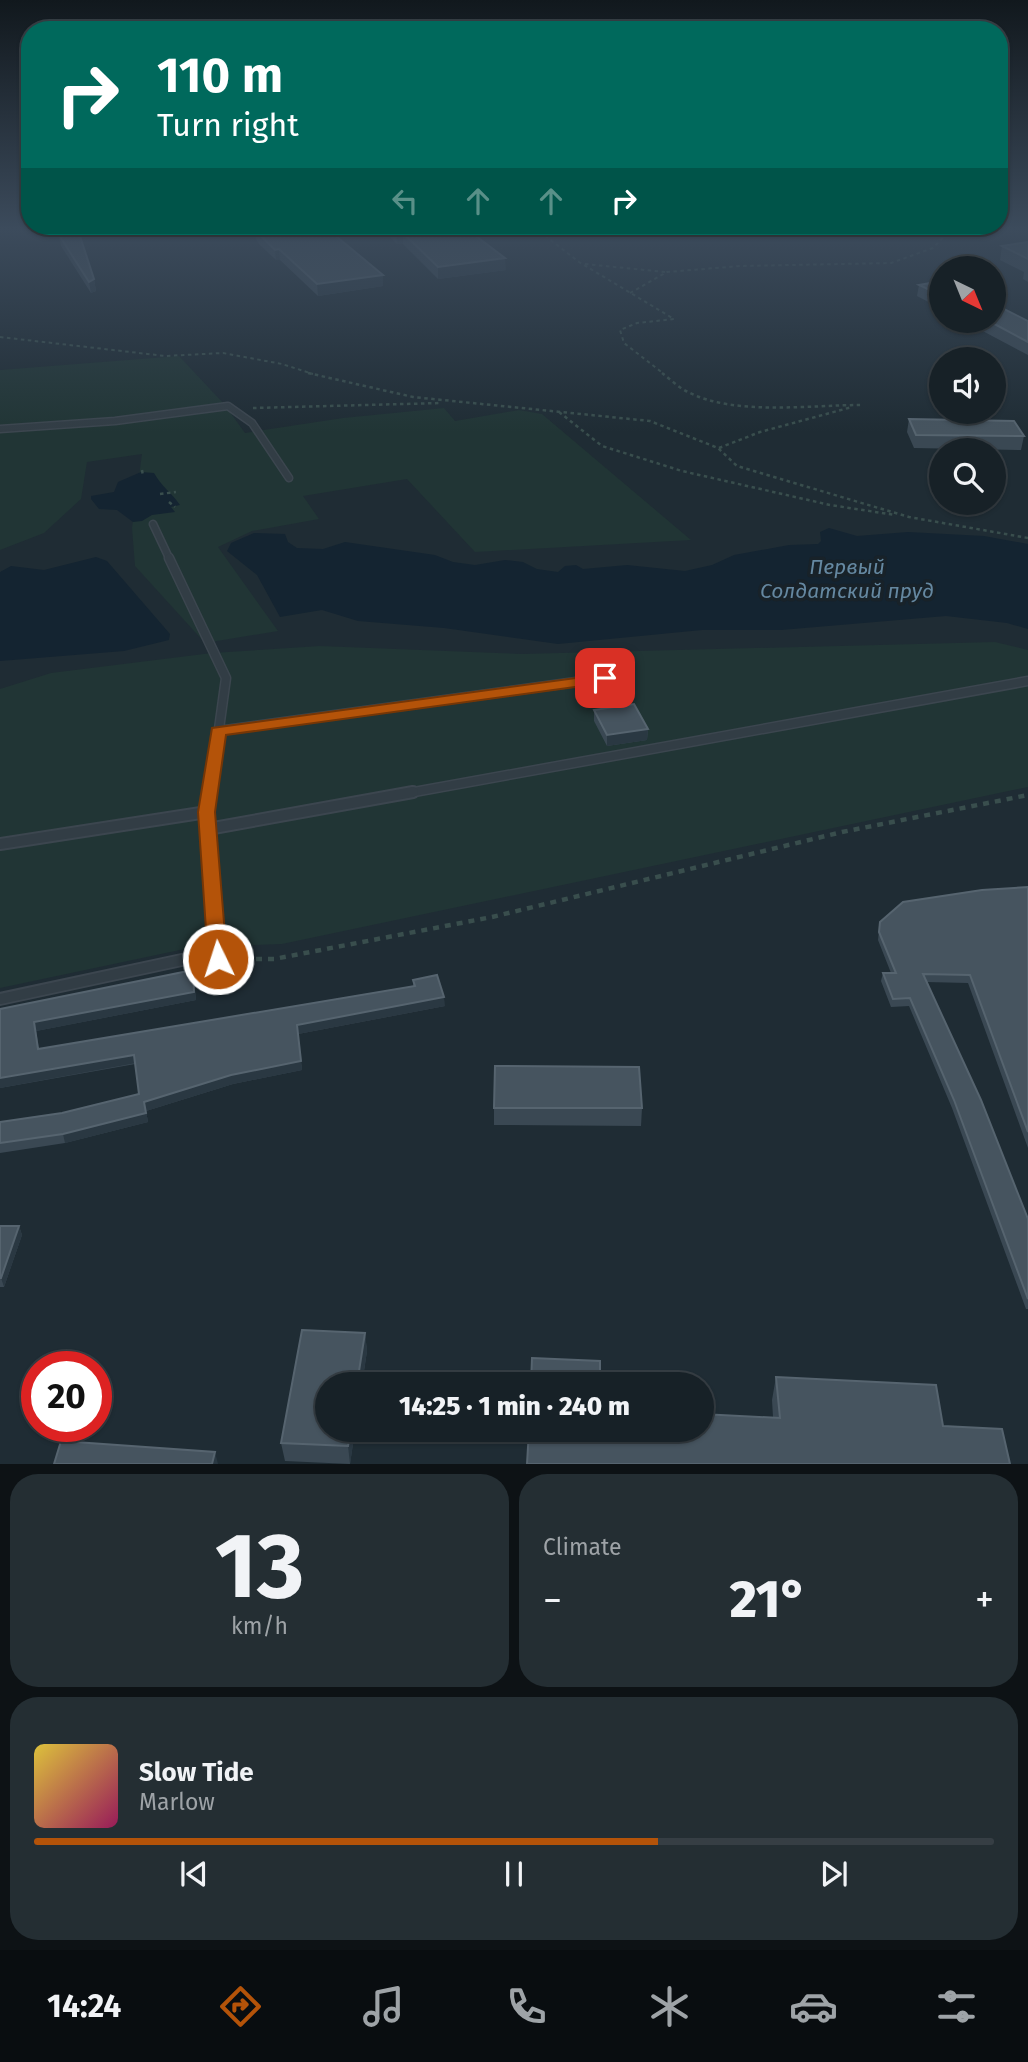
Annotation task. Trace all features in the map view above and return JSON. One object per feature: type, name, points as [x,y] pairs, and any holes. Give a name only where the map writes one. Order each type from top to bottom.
[{"type":"lane","points":[[0,429],[115,421],[228,406],[252,423],[289,478]]},
{"type":"lane","points":[[153,524],[226,678],[207,812],[218,959]]},
{"type":"lane","points":[[218,731],[605,678]]},
{"type":"lane","points":[[208,829],[1028,681]]},
{"type":"lane","points":[[0,844],[207,812]]},
{"type":"lane","points":[[0,999],[191,958]]},
{"type":"path","points":[[633,295],[674,319],[637,323],[620,330],[624,344],[687,392],[715,402],[759,406],[861,405],[771,429],[718,448]]},
{"type":"path","points":[[0,337],[165,356],[223,353],[413,397],[650,421],[718,448],[737,466],[909,517]]},
{"type":"path","points":[[228,406],[259,408],[454,402]]},
{"type":"path","points":[[557,410],[602,446],[682,471],[830,505],[1028,538]]},
{"type":"path","points":[[142,470],[143,476]]},
{"type":"path","points":[[160,494],[176,492]]},
{"type":"path","points":[[169,502],[174,507]]},
{"type":"path","points":[[218,959],[274,959],[492,917],[842,832],[1028,795]]},
{"type":"green space","points":[[179,356],[224,404],[245,433],[343,418],[444,408],[455,421],[519,410],[542,414],[691,540],[475,552],[407,479],[303,496],[319,519],[252,531],[218,547],[278,631],[205,643],[135,566],[132,528],[142,454],[87,462],[81,499],[44,533],[0,550],[0,370]]},
{"type":"green space","points":[[995,642],[1028,650],[1028,787],[282,944],[194,947],[0,988],[0,689],[51,673],[212,653],[320,646],[522,654]]},
{"type":"water","points":[[141,472],[154,473],[180,505],[171,507],[175,512],[152,515],[142,521],[133,522],[117,510],[99,509],[91,499],[91,496],[114,492],[118,482]]},
{"type":"water","name":"Первый Солдатский пруд","points":[[829,528],[857,536],[908,532],[984,536],[1028,544],[1028,629],[1007,623],[946,616],[781,630],[702,630],[558,644],[444,628],[358,621],[322,610],[280,617],[257,575],[227,551],[231,543],[254,533],[285,534],[288,542],[297,548],[323,549],[345,542],[435,555],[453,562],[475,565],[505,560],[558,572],[565,566],[576,565],[583,569],[627,565],[685,571],[712,565],[734,555],[789,545],[818,544],[821,541],[820,532]]},
{"type":"water","points":[[96,557],[107,561],[170,634],[169,640],[124,651],[0,661],[0,572],[11,566],[44,570]]},
{"type":"building","points":[[1006,310],[1028,321],[1028,342],[1006,330]]},
{"type":"building","points":[[909,419],[929,419],[929,424],[1006,424],[1006,421],[1014,421],[1024,436],[916,435]]},
{"type":"building","points":[[634,704],[648,729],[607,735],[594,710]]},
{"type":"building","points":[[1028,887],[1028,1132],[970,975],[923,974],[981,1100],[1028,1219],[1028,1299],[954,1100],[910,998],[893,999],[883,973],[896,973],[879,932],[880,922],[903,902],[982,890]]},
{"type":"building","points":[[193,970],[194,992],[34,1022],[38,1049],[415,986],[413,980],[437,975],[444,997],[297,1025],[301,1061],[231,1075],[144,1102],[146,1113],[63,1134],[0,1143],[0,1122],[62,1113],[139,1094],[134,1055],[0,1078],[0,1009]]},
{"type":"building","points":[[495,1066],[639,1067],[642,1108],[494,1108]]},
{"type":"building","points":[[0,1226],[19,1226],[1,1278],[0,1278]]},
{"type":"building","points":[[302,1330],[365,1333],[359,1372],[315,1372],[315,1442],[349,1442],[348,1446],[281,1443]]},
{"type":"building","points":[[532,1358],[600,1361],[600,1372],[531,1372]]},
{"type":"building","points":[[776,1377],[936,1385],[943,1426],[1002,1429],[1010,1464],[527,1464],[528,1442],[714,1442],[714,1415],[780,1418]]},
{"type":"building","points":[[61,1442],[215,1452],[212,1464],[54,1464]]},
{"type":"route","points":[[218,959],[207,812],[218,731],[605,678]]}]
